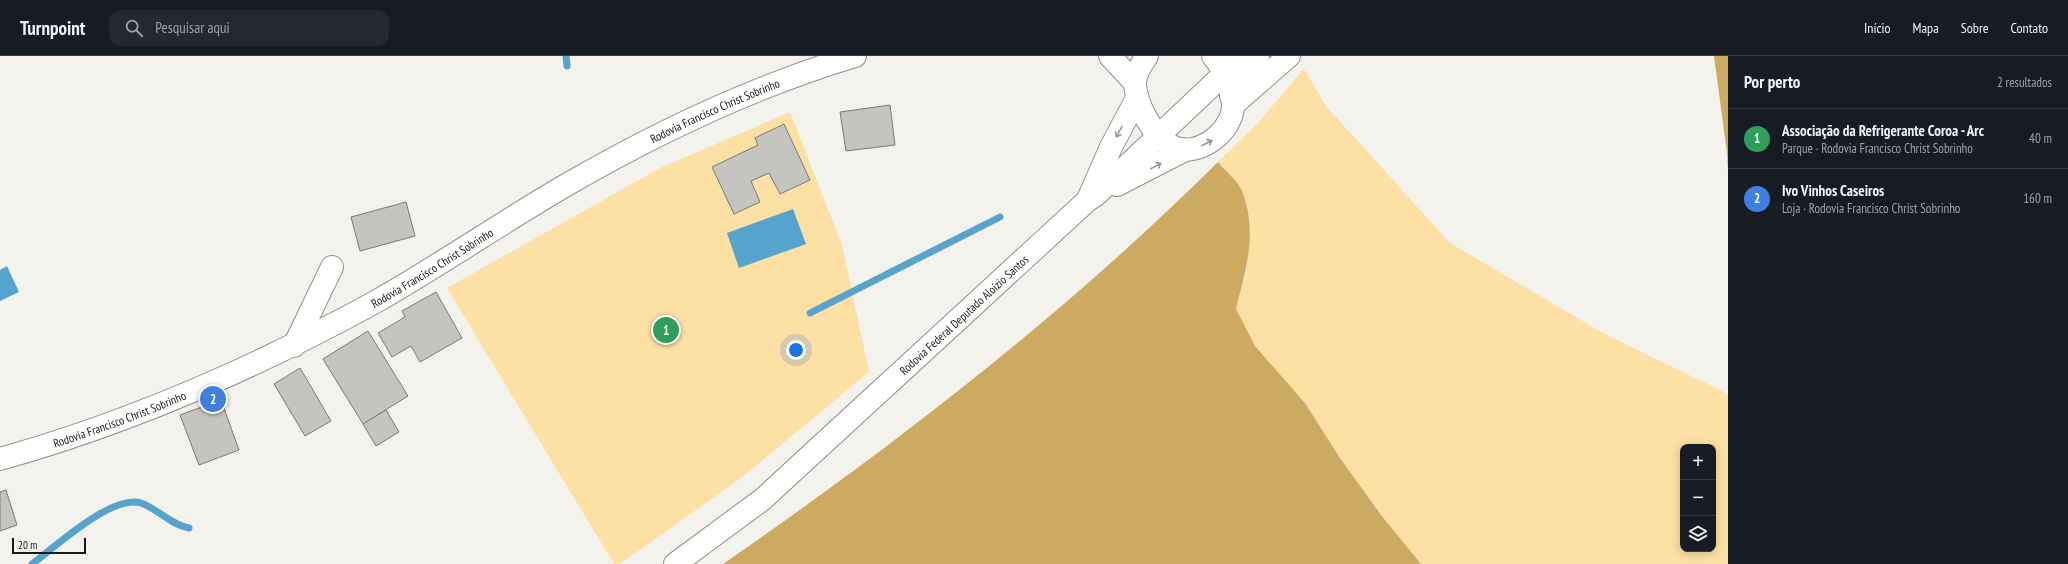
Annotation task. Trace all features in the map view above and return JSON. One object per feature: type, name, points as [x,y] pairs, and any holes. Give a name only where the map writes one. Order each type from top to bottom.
[{"type":"main road","name":"Rodovia Francisco Christ Sobrinho","points":[[0,459],[94,431],[214,383],[294,346],[380,299],[569,184],[695,117],[855,56]]},
{"type":"main road","points":[[1110,56],[1136,86]]},
{"type":"main road","points":[[1131,56],[1136,86],[1149,124],[1159,136],[1171,146],[1185,150]]},
{"type":"main road","points":[[1092,198],[1110,147],[1147,56]]},
{"type":"main road","points":[[1213,56],[1230,92]]},
{"type":"main road","name":"Rodovia Federal Deputado Aloízio Santos","points":[[675,564],[762,499],[1159,136],[1230,92],[1244,56]]},
{"type":"main road","points":[[1092,198],[1185,150],[1206,145],[1218,136],[1225,127],[1230,92],[1258,56]]},
{"type":"main road","points":[[1230,92],[1289,56]]},
{"type":"main road","points":[[294,346],[332,267]]},
{"type":"shaded area","points":[[1714,56],[1728,56],[1728,172],[1727,153]]},
{"type":"shaded area","points":[[1304,69],[1326,106],[1450,243],[1603,333],[1728,394],[1728,564],[1421,564],[1381,515],[1340,458],[1305,403],[1255,346],[1235,309],[1247,268],[1218,162],[1258,123]]},
{"type":"shaded area","points":[[790,112],[842,245],[869,372],[741,478],[620,564],[614,564],[447,288],[660,168]]},
{"type":"shaded area","points":[[1218,162],[1240,187],[1247,206],[1249,221],[1250,236],[1247,265],[1236,309],[1255,346],[1305,403],[1340,458],[1381,515],[1421,564],[723,564],[853,471],[980,374],[1102,271]]},
{"type":"water","points":[[793,209],[806,244],[739,268],[727,233]]},
{"type":"water","points":[[7,266],[19,292],[0,301],[0,270]]},
{"type":"building","points":[[890,105],[895,145],[846,151],[840,112]]},
{"type":"building","points":[[784,124],[810,180],[780,194],[769,173],[751,181],[760,202],[734,214],[712,167],[758,145],[755,138]]},
{"type":"building","points":[[406,202],[415,236],[360,251],[351,217]]},
{"type":"building","points":[[436,292],[462,338],[420,362],[411,346],[392,357],[378,333],[405,317],[402,311]]},
{"type":"building","points":[[368,331],[408,396],[363,424],[323,359]]},
{"type":"building","points":[[300,368],[331,421],[305,436],[274,384]]},
{"type":"building","points":[[221,400],[239,450],[199,465],[180,415]]},
{"type":"building","points":[[386,410],[399,432],[376,446],[363,424]]},
{"type":"building","points":[[6,490],[17,525],[0,531],[0,492]]},
{"type":"waterway","points":[[566,56],[567,66]]},
{"type":"waterway","points":[[810,313],[1000,217]]},
{"type":"waterway","points":[[32,564],[84,524],[115,506],[129,502],[141,503],[176,524],[189,528]]},
{"type":"place","name":"Associação da Refrigerante Coroa - Arc","points":[[666,330]]},
{"type":"place","name":"Ivo Vinhos Caseiros","points":[[213,399]]}]
